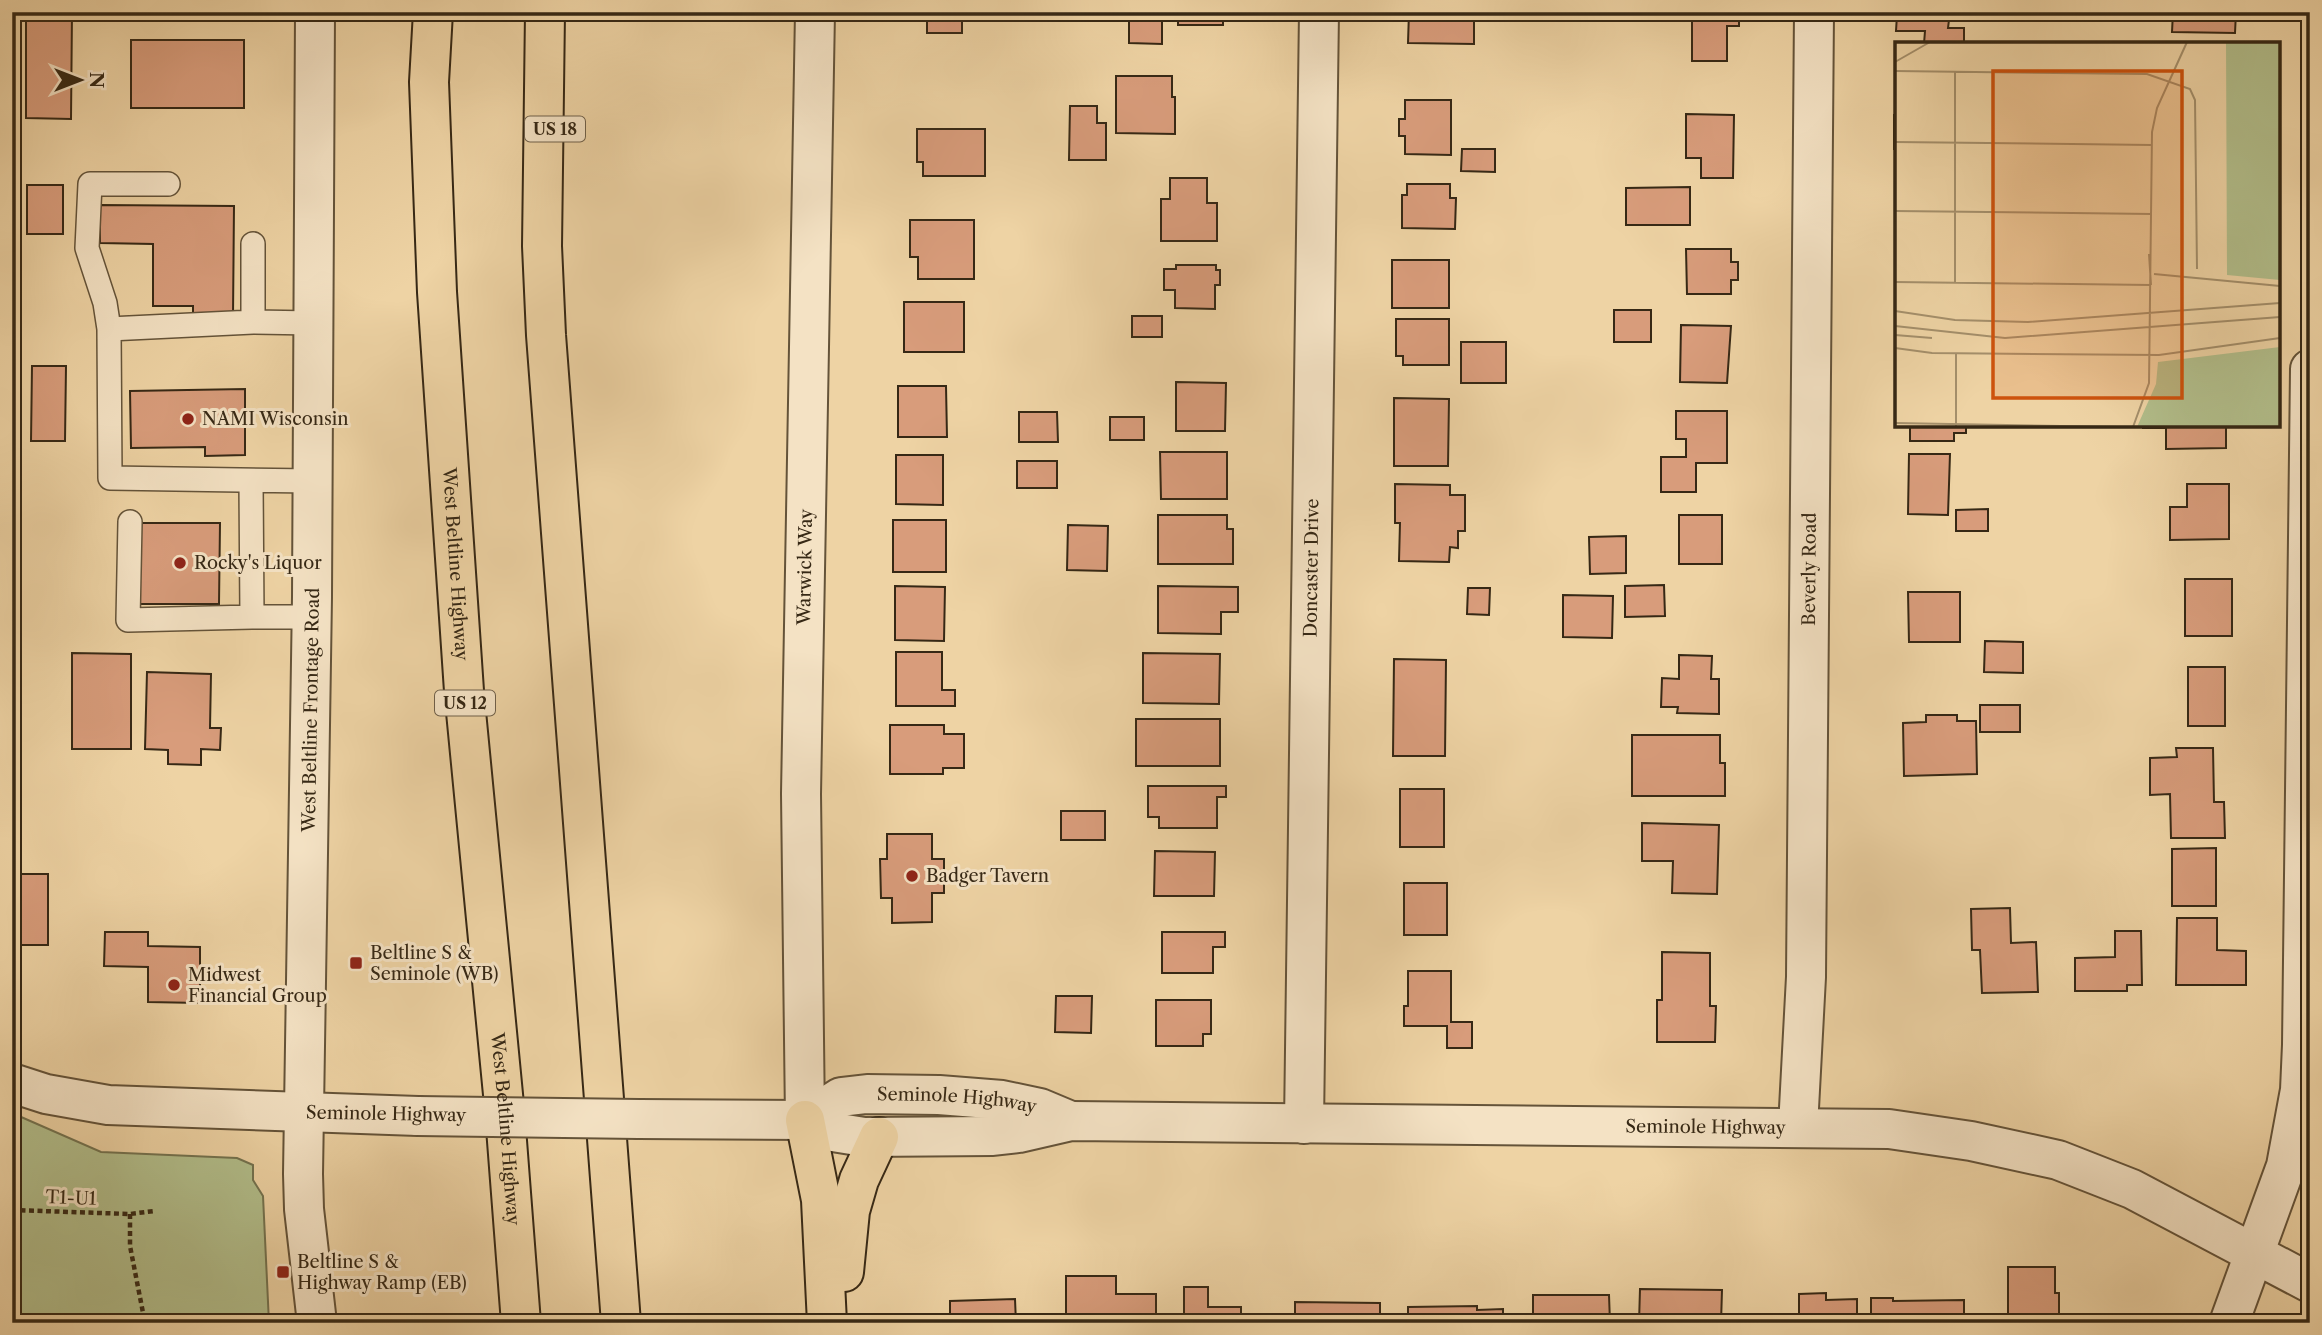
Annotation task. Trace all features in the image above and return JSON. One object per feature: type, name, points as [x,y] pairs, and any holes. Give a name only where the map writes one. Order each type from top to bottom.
[{"type":"highway","points":[[428,12],[429,82]]},
{"type":"highway","name":"West Beltline Highway","points":[[433,12],[429,82],[437,292],[464,691],[505,1115],[521,1323]]},
{"type":"highway","points":[[545,12],[542,246],[556,494],[621,1323]]},
{"type":"highway","name":"US 18","points":[[542,246],[567,12]]},
{"type":"highway","points":[[805,1120],[821,1200],[827,1323]]},
{"type":"highway","points":[[841,1323],[850,1211],[857,1186],[879,1137]]},
{"type":"street","name":"West Beltline Frontage Road","points":[[315,12],[312,617],[304,1209],[317,1323]]},
{"type":"street","name":"Warwick Way","points":[[805,1120],[801,794],[815,12]]},
{"type":"street","name":"Doncaster Drive","points":[[1304,1124],[1319,12]]},
{"type":"street","name":"Beverly Road","points":[[1798,1127],[1806,977],[1814,12]]},
{"type":"street","points":[[2229,1323],[2287,1166],[2300,1090],[2310,369]]},
{"type":"street","name":"Seminole Highway","points":[[12,1083],[46,1094],[108,1105],[418,1115],[805,1120],[852,1136],[879,1137],[993,1136],[1071,1121],[1889,1129],[1971,1141],[2058,1160],[2132,1189],[2310,1283]]},
{"type":"street","name":"Seminole Highway","points":[[805,1120],[841,1097],[867,1094],[1002,1100],[1030,1105],[1071,1121]]},
{"type":"lane","points":[[168,184],[90,184],[87,248],[105,303],[109,329],[110,478],[313,481]]},
{"type":"lane","points":[[253,244],[253,322]]},
{"type":"lane","points":[[109,329],[253,322],[313,323]]},
{"type":"lane","points":[[251,481],[252,617]]},
{"type":"lane","points":[[130,522],[128,620],[312,617]]},
{"type":"path","name":"T1-U1","points":[[12,1210],[130,1214],[154,1211]]},
{"type":"path","points":[[130,1214],[130,1246],[145,1323]]},
{"type":"green space","points":[[12,1113],[101,1152],[237,1158],[253,1165],[253,1180],[263,1196],[269,1323],[12,1323]]},
{"type":"building","points":[[26,12],[72,12],[71,119],[26,118]]},
{"type":"building","points":[[927,12],[962,12],[962,33],[927,33]]},
{"type":"building","points":[[1178,12],[1223,12],[1223,25],[1178,25]]},
{"type":"building","points":[[1409,12],[1474,12],[1474,44],[1408,43]]},
{"type":"building","points":[[1692,12],[1739,12],[1739,26],[1727,26],[1727,61],[1692,61]]},
{"type":"building","points":[[1891,12],[1950,12],[1948,28],[1964,28],[1964,42],[1924,42],[1925,31],[1896,31],[1897,15],[1891,15]]},
{"type":"building","points":[[2173,12],[2236,12],[2235,33],[2172,32]]},
{"type":"building","points":[[1129,21],[1162,21],[1162,44],[1129,43]]},
{"type":"building","points":[[131,40],[244,40],[244,108],[131,108]]},
{"type":"building","points":[[1116,76],[1172,76],[1175,134],[1116,133]]},
{"type":"building","points":[[1405,100],[1451,100],[1451,155],[1405,154],[1405,136],[1399,136],[1399,119],[1405,119]]},
{"type":"building","points":[[1070,106],[1097,106],[1097,123],[1106,123],[1106,160],[1069,160]]},
{"type":"building","points":[[1686,114],[1734,115],[1733,178],[1701,178],[1701,158],[1686,158]]},
{"type":"building","points":[[1894,115],[1895,115],[1895,149]]},
{"type":"building","points":[[917,129],[985,129],[985,176],[923,176],[923,162],[917,162]]},
{"type":"building","points":[[1462,149],[1495,149],[1495,172],[1461,171]]},
{"type":"building","points":[[1170,178],[1207,178],[1207,203],[1217,203],[1217,241],[1161,241],[1161,199],[1170,199]]},
{"type":"building","points":[[1407,184],[1450,184],[1450,198],[1456,198],[1455,229],[1402,228],[1402,195],[1407,195]]},
{"type":"building","points":[[27,185],[63,185],[63,234],[27,234]]},
{"type":"building","points":[[1690,187],[1690,225],[1626,225],[1626,188]]},
{"type":"building","points":[[100,205],[234,206],[233,316],[193,316],[193,306],[153,306],[153,244],[100,243]]},
{"type":"building","points":[[910,220],[974,220],[974,279],[918,279],[918,257],[910,257]]},
{"type":"building","points":[[1686,249],[1731,249],[1731,262],[1738,262],[1738,280],[1731,280],[1731,294],[1687,294]]},
{"type":"building","points":[[1392,260],[1449,260],[1449,308],[1392,308]]},
{"type":"building","points":[[1176,265],[1216,265],[1216,270],[1220,270],[1220,285],[1215,285],[1215,309],[1175,308],[1175,290],[1164,290],[1164,269],[1176,269]]},
{"type":"building","points":[[904,302],[964,302],[964,352],[904,352]]},
{"type":"building","points":[[1614,310],[1651,310],[1651,342],[1614,342]]},
{"type":"building","points":[[1132,316],[1162,316],[1162,337],[1132,337]]},
{"type":"building","points":[[1396,319],[1449,319],[1449,365],[1403,365],[1403,356],[1396,356]]},
{"type":"building","points":[[1681,325],[1731,326],[1727,383],[1680,382]]},
{"type":"building","points":[[1461,342],[1506,342],[1506,383],[1461,383]]},
{"type":"building","points":[[32,366],[66,366],[65,441],[31,441]]},
{"type":"building","points":[[1176,382],[1226,383],[1225,431],[1176,431]]},
{"type":"building","points":[[898,386],[946,386],[947,437],[898,437]]},
{"type":"building","name":"NAMI Wisconsin","points":[[245,389],[245,455],[205,456],[205,447],[131,448],[130,391]]},
{"type":"building","points":[[1394,398],[1449,399],[1448,466],[1394,466]]},
{"type":"building","points":[[1676,411],[1727,411],[1727,463],[1696,463],[1696,492],[1661,492],[1661,457],[1686,457],[1686,439],[1676,439]]},
{"type":"building","points":[[1019,412],[1057,412],[1058,442],[1019,442]]},
{"type":"building","points":[[1110,417],[1144,417],[1144,440],[1110,440]]},
{"type":"building","points":[[1910,427],[1966,427],[1966,433],[1954,433],[1954,441],[1910,441]]},
{"type":"building","points":[[2226,427],[2226,448],[2166,449],[2166,428],[2143,428]]},
{"type":"building","points":[[1160,452],[1227,452],[1227,499],[1161,499]]},
{"type":"building","points":[[1909,454],[1950,454],[1948,515],[1908,514]]},
{"type":"building","points":[[896,455],[943,455],[943,505],[896,504]]},
{"type":"building","points":[[1017,461],[1057,461],[1057,488],[1017,488]]},
{"type":"building","points":[[1395,484],[1450,485],[1450,495],[1465,495],[1465,531],[1458,531],[1458,548],[1450,547],[1449,562],[1399,561],[1400,523],[1395,523]]},
{"type":"building","points":[[2187,484],[2229,484],[2229,539],[2170,540],[2170,507],[2187,507]]},
{"type":"building","points":[[1988,509],[1988,531],[1956,531],[1956,510]]},
{"type":"building","points":[[1158,515],[1227,515],[1227,529],[1233,529],[1233,564],[1158,564]]},
{"type":"building","points":[[1679,515],[1722,515],[1722,564],[1679,564]]},
{"type":"building","points":[[893,520],[946,520],[946,572],[893,572]]},
{"type":"building","name":"Rocky's Liquor","points":[[140,523],[220,523],[219,604],[139,604]]},
{"type":"building","points":[[1068,525],[1108,526],[1107,571],[1067,570]]},
{"type":"building","points":[[1626,536],[1626,573],[1590,574],[1589,537]]},
{"type":"building","points":[[2185,579],[2232,579],[2232,636],[2185,636]]},
{"type":"building","points":[[1664,585],[1665,616],[1625,617],[1625,586]]},
{"type":"building","points":[[895,586],[945,587],[944,641],[895,640]]},
{"type":"building","points":[[1158,586],[1238,587],[1238,612],[1221,612],[1221,634],[1158,633]]},
{"type":"building","points":[[1468,588],[1490,588],[1489,615],[1467,614]]},
{"type":"building","points":[[1908,592],[1960,592],[1960,642],[1909,642]]},
{"type":"building","points":[[1563,595],[1613,596],[1612,638],[1563,637]]},
{"type":"building","points":[[1985,641],[2023,642],[2023,673],[1984,672]]},
{"type":"building","points":[[896,652],[942,652],[942,690],[955,690],[955,706],[896,706]]},
{"type":"building","points":[[72,653],[131,654],[131,749],[72,749]]},
{"type":"building","points":[[1143,653],[1220,654],[1219,704],[1143,703]]},
{"type":"building","points":[[1679,655],[1712,656],[1711,679],[1719,679],[1719,714],[1677,713],[1678,707],[1661,707],[1662,678],[1679,679]]},
{"type":"building","points":[[1394,659],[1446,660],[1445,756],[1393,756]]},
{"type":"building","points":[[2188,667],[2225,667],[2225,726],[2188,726]]},
{"type":"building","points":[[147,672],[211,674],[210,728],[221,728],[220,750],[201,749],[201,765],[168,764],[168,750],[145,749]]},
{"type":"building","points":[[1980,705],[2020,705],[2020,732],[1980,732]]},
{"type":"building","points":[[1926,715],[1957,715],[1957,721],[1976,721],[1977,774],[1904,776],[1903,723],[1926,722]]},
{"type":"building","points":[[1136,719],[1220,719],[1220,766],[1136,766]]},
{"type":"building","points":[[890,725],[944,725],[944,734],[964,734],[964,768],[943,768],[943,774],[890,774]]},
{"type":"building","points":[[1632,735],[1720,735],[1720,763],[1725,763],[1725,796],[1632,796]]},
{"type":"building","points":[[2176,748],[2213,748],[2214,802],[2224,802],[2225,838],[2171,838],[2170,794],[2150,795],[2150,758],[2177,757]]},
{"type":"building","points":[[1148,786],[1226,786],[1226,797],[1217,797],[1217,828],[1159,828],[1159,817],[1148,817]]},
{"type":"building","points":[[1400,789],[1444,789],[1444,847],[1400,847]]},
{"type":"building","points":[[1061,811],[1105,811],[1105,840],[1061,840]]},
{"type":"building","points":[[1642,823],[1719,825],[1717,894],[1672,893],[1673,861],[1642,861]]},
{"type":"building","name":"Badger Tavern","points":[[887,834],[932,834],[932,859],[944,859],[944,893],[932,893],[932,922],[892,923],[892,898],[881,898],[880,859],[887,859]]},
{"type":"building","points":[[12,835],[15,835],[15,874],[48,874],[48,945],[12,945]]},
{"type":"building","points":[[2216,848],[2216,906],[2172,906],[2172,849]]},
{"type":"building","points":[[1155,851],[1215,852],[1214,896],[1154,896]]},
{"type":"building","points":[[1404,883],[1447,883],[1447,935],[1404,935]]},
{"type":"building","points":[[2010,908],[2011,943],[2036,942],[2038,992],[1982,993],[1980,950],[1972,950],[1971,909]]},
{"type":"building","points":[[2177,918],[2217,918],[2217,950],[2246,951],[2246,985],[2176,985]]},
{"type":"building","points":[[2115,931],[2141,931],[2142,985],[2127,985],[2127,991],[2075,991],[2075,958],[2115,957]]},
{"type":"building","name":"Midwest Financial Group","points":[[105,932],[148,932],[148,946],[200,947],[200,1003],[148,1002],[148,967],[104,966]]},
{"type":"building","points":[[1162,932],[1225,932],[1225,947],[1213,947],[1213,973],[1162,973]]},
{"type":"building","points":[[1662,952],[1710,953],[1710,1006],[1716,1006],[1715,1042],[1657,1042],[1657,1000],[1662,1000]]},
{"type":"building","points":[[1408,971],[1451,971],[1451,1022],[1472,1022],[1472,1048],[1447,1048],[1447,1026],[1404,1026],[1404,1006],[1408,1006]]},
{"type":"building","points":[[1056,996],[1092,996],[1091,1033],[1055,1032]]},
{"type":"building","points":[[1156,1000],[1211,1000],[1211,1034],[1203,1034],[1203,1046],[1156,1046]]},
{"type":"building","points":[[2008,1267],[2055,1267],[2055,1293],[2059,1293],[2059,1323],[2008,1323]]},
{"type":"building","points":[[1066,1276],[1116,1276],[1116,1294],[1156,1294],[1156,1323],[1087,1323],[1087,1320],[1066,1320]]},
{"type":"building","points":[[1184,1287],[1208,1287],[1208,1307],[1241,1307],[1241,1323],[1184,1323]]},
{"type":"building","points":[[1640,1289],[1722,1290],[1721,1323],[1639,1323]]},
{"type":"building","points":[[1826,1293],[1826,1300],[1857,1299],[1857,1323],[1799,1323],[1799,1294]]},
{"type":"building","points":[[1533,1295],[1609,1295],[1610,1323],[1533,1323]]},
{"type":"building","points":[[1871,1298],[1893,1298],[1893,1301],[1964,1300],[1964,1323],[1871,1323]]},
{"type":"building","points":[[1015,1299],[1016,1323],[950,1323],[950,1301]]},
{"type":"building","points":[[1295,1302],[1380,1303],[1380,1323],[1295,1323]]},
{"type":"building","points":[[1477,1306],[1477,1310],[1503,1309],[1503,1323],[1408,1323],[1408,1307]]},
{"type":"place","name":"NAMI Wisconsin","points":[[188,419]]},
{"type":"place","name":"Rocky's Liquor","points":[[180,563]]},
{"type":"place","name":"Badger Tavern","points":[[912,876]]},
{"type":"place","name":"Beltline S & Seminole (WB)","points":[[356,963]]},
{"type":"place","name":"Midwest Financial Group","points":[[174,985]]},
{"type":"place","name":"Beltline S & Highway Ramp (EB)","points":[[283,1272]]}]
